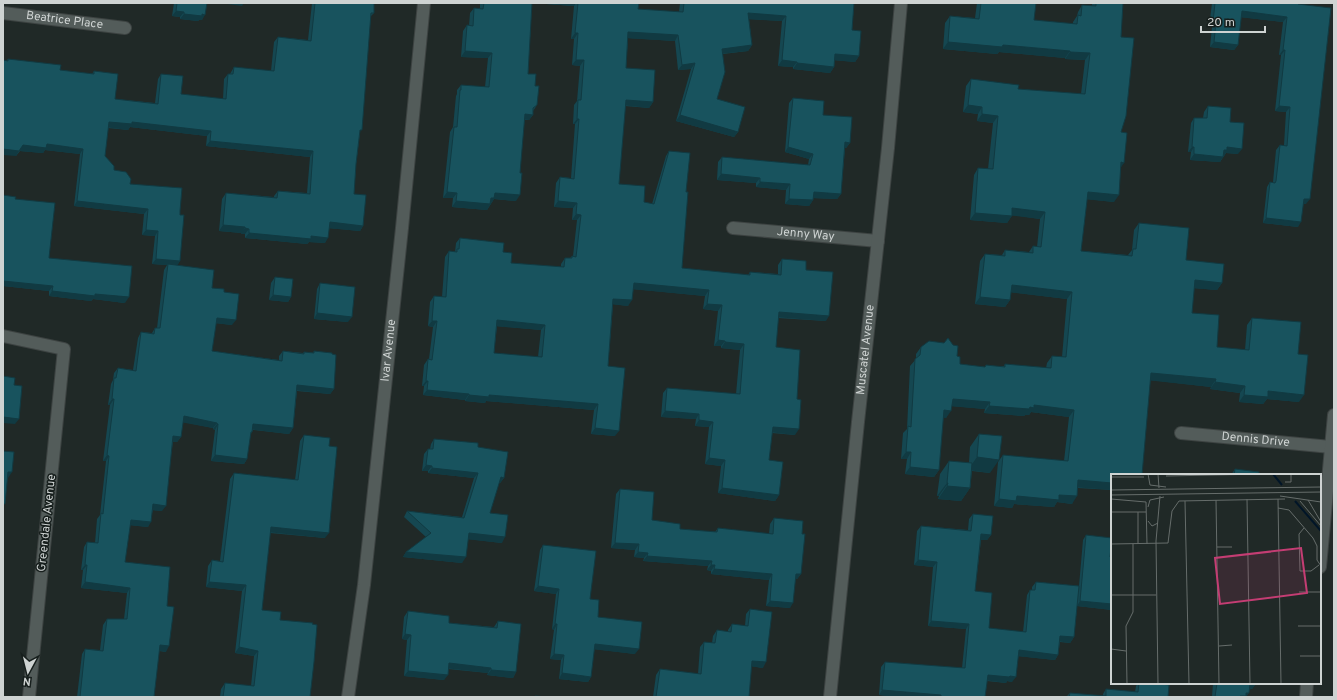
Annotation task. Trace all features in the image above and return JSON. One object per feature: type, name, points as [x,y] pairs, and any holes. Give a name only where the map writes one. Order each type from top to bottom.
[{"type":"street","name":"Ivar Avenue","points":[[348,697],[364,577],[402,228],[424,3]]},
{"type":"street","name":"Muscatel Avenue","points":[[830,697],[878,241],[901,3]]},
{"type":"street","name":"Beatrice Place","points":[[3,13],[125,28]]},
{"type":"street","name":"Jenny Way","points":[[733,228],[878,241]]},
{"type":"street","name":"Greendale Avenue","points":[[3,336],[64,349],[29,697]]},
{"type":"street","points":[[1321,556],[1334,415]]},
{"type":"street","name":"Dennis Drive","points":[[1181,433],[1331,447]]},
{"type":"street","points":[[1306,697],[1307,684]]},
{"type":"building","points":[[177,3],[207,3],[205,15],[184,14],[184,12],[176,11]]},
{"type":"building","points":[[315,3],[374,3],[374,13],[371,13],[362,130],[360,130],[354,194],[366,195],[363,226],[330,222],[328,238],[311,236],[311,239],[249,233],[249,229],[245,227],[223,225],[226,193],[277,198],[278,191],[310,194],[313,151],[210,141],[211,131],[132,122],[132,124],[109,122],[105,156],[114,166],[114,170],[126,172],[131,179],[130,184],[182,188],[180,215],[184,215],[180,261],[156,259],[158,231],[146,230],[148,209],[77,201],[83,149],[47,144],[46,148],[23,145],[19,151],[3,149],[3,60],[8,61],[8,59],[61,65],[60,70],[94,74],[94,71],[118,74],[115,99],[158,104],[161,74],[183,76],[181,94],[226,99],[228,74],[233,74],[234,67],[274,71],[278,37],[311,41]]},
{"type":"building","points":[[484,3],[532,3],[528,74],[536,74],[535,86],[539,86],[537,105],[533,108],[533,115],[525,114],[520,173],[522,173],[520,195],[495,193],[494,198],[491,198],[490,204],[456,201],[457,193],[447,192],[454,127],[457,127],[461,85],[489,87],[492,53],[465,51],[467,25],[473,26],[474,8],[483,9]]},
{"type":"building","points":[[578,3],[639,3],[638,9],[683,12],[684,3],[854,3],[852,30],[861,31],[859,56],[835,54],[834,67],[782,60],[786,16],[748,13],[752,45],[722,49],[725,72],[717,99],[745,107],[738,132],[680,115],[695,63],[682,65],[678,35],[628,32],[626,68],[655,70],[653,102],[626,100],[619,184],[645,186],[644,202],[654,204],[669,151],[690,153],[686,192],[688,192],[682,268],[750,275],[750,272],[781,275],[782,259],[806,261],[806,270],[833,272],[829,316],[779,312],[776,347],[800,350],[797,399],[801,400],[799,429],[773,427],[769,460],[783,462],[779,495],[722,488],[725,460],[709,458],[713,422],[699,420],[699,414],[665,411],[667,388],[740,394],[744,344],[718,340],[722,305],[707,304],[709,290],[634,283],[632,300],[613,299],[608,366],[625,368],[619,431],[595,428],[598,404],[489,395],[489,397],[427,390],[428,381],[426,381],[428,359],[432,360],[437,321],[432,321],[434,296],[446,297],[449,251],[457,252],[457,249],[459,249],[460,238],[504,243],[503,252],[512,253],[511,263],[564,267],[565,258],[572,258],[572,256],[576,257],[581,215],[576,214],[577,203],[558,201],[560,177],[574,179],[579,119],[577,119],[578,100],[581,100],[584,60],[576,60],[578,33],[575,33]],"holes":[[[497,320],[545,325],[542,357],[494,353]]]},
{"type":"building","points":[[981,3],[1036,3],[1034,20],[1077,24],[1078,15],[1081,16],[1082,5],[1096,6],[1096,3],[1123,3],[1121,37],[1134,38],[1126,116],[1121,132],[1127,133],[1124,163],[1121,162],[1119,195],[1088,192],[1081,251],[1132,256],[1133,249],[1136,249],[1139,223],[1189,228],[1186,260],[1224,264],[1222,283],[1195,280],[1192,313],[1219,315],[1217,347],[1249,350],[1252,318],[1301,322],[1298,354],[1308,355],[1304,395],[1268,391],[1268,397],[1244,395],[1245,386],[1215,382],[1216,379],[1151,373],[1142,474],[1111,474],[1111,483],[1078,480],[1077,496],[1059,495],[1059,500],[1017,496],[1016,501],[999,499],[1003,455],[1068,461],[1074,410],[1034,405],[1034,408],[1030,407],[1029,409],[989,406],[990,402],[953,399],[951,411],[944,410],[939,470],[910,467],[911,452],[906,452],[908,426],[911,427],[915,359],[920,355],[921,347],[929,341],[944,343],[948,338],[953,345],[958,346],[957,356],[960,357],[960,364],[985,367],[986,365],[1005,367],[1005,364],[1051,368],[1052,356],[1066,357],[1072,292],[1012,285],[1010,300],[980,297],[985,254],[1005,256],[1005,250],[1033,253],[1033,246],[1041,247],[1045,212],[1012,208],[1012,216],[975,213],[978,168],[993,169],[998,116],[982,114],[982,107],[968,105],[971,79],[1019,85],[1018,89],[1085,94],[1090,53],[1003,45],[1002,47],[948,42],[950,16],[979,19]]},
{"type":"building","points":[[1215,3],[1298,3],[1331,8],[1310,199],[1304,199],[1301,222],[1266,218],[1270,182],[1275,183],[1276,181],[1280,145],[1287,146],[1290,107],[1279,106],[1287,17],[1242,11],[1238,45],[1214,42],[1216,22],[1213,22]]},
{"type":"building","points":[[793,98],[824,101],[823,115],[852,117],[850,143],[845,142],[841,194],[814,192],[813,200],[789,199],[790,184],[760,182],[760,178],[721,174],[722,157],[810,165],[813,154],[788,147]]},
{"type":"building","points":[[1208,106],[1231,108],[1230,122],[1244,123],[1242,149],[1227,147],[1227,150],[1224,150],[1223,157],[1194,154],[1194,147],[1192,147],[1194,118],[1207,118]]},
{"type":"building","points":[[3,195],[16,197],[15,199],[55,203],[49,258],[132,266],[129,297],[95,294],[95,296],[52,291],[53,286],[3,281]]},
{"type":"building","points":[[168,264],[214,270],[212,288],[224,289],[224,292],[239,294],[236,320],[217,318],[212,351],[282,361],[283,351],[304,354],[304,352],[314,353],[314,351],[332,353],[336,355],[334,389],[297,385],[293,428],[253,424],[247,459],[215,455],[218,424],[184,416],[181,437],[173,436],[166,506],[153,504],[151,522],[131,520],[125,562],[170,567],[167,606],[174,607],[169,646],[160,645],[154,697],[80,697],[85,649],[103,651],[107,619],[127,619],[130,588],[85,582],[87,542],[98,543],[101,513],[103,514],[109,456],[107,455],[114,399],[112,399],[114,378],[116,378],[118,368],[136,371],[141,332],[154,334],[155,328],[160,328]]},
{"type":"building","points":[[275,277],[293,279],[291,297],[273,295]]},
{"type":"building","points":[[320,283],[355,287],[352,317],[317,313]]},
{"type":"building","points":[[3,376],[15,378],[14,385],[22,386],[19,419],[3,417]]},
{"type":"building","points":[[979,434],[1002,436],[999,460],[977,457]]},
{"type":"building","points":[[304,435],[330,438],[329,446],[337,447],[329,533],[271,527],[262,610],[281,612],[280,620],[313,623],[312,624],[317,625],[310,697],[223,697],[225,683],[254,686],[258,651],[239,647],[246,585],[209,582],[212,560],[223,562],[234,473],[298,480]]},
{"type":"building","points":[[434,439],[478,443],[478,447],[508,452],[504,478],[501,477],[490,513],[508,515],[505,537],[469,533],[466,557],[406,552],[431,533],[407,511],[464,518],[478,473],[432,468],[432,466],[426,465],[428,449],[433,449]]},
{"type":"building","points":[[3,451],[14,452],[12,472],[8,472],[5,504],[3,504]]},
{"type":"building","points":[[949,461],[972,463],[970,488],[947,486]]},
{"type":"building","points":[[1235,469],[1259,472],[1259,474],[1234,474]]},
{"type":"building","points":[[620,489],[654,492],[652,520],[680,524],[680,529],[717,532],[718,528],[773,534],[774,518],[803,521],[802,534],[805,534],[801,574],[796,574],[793,603],[770,601],[772,574],[714,569],[715,565],[711,565],[712,561],[647,556],[648,553],[638,552],[639,544],[615,543]]},
{"type":"building","points":[[973,514],[993,516],[991,535],[981,534],[975,591],[992,593],[989,628],[1026,632],[1030,590],[1035,590],[1036,582],[1079,586],[1074,637],[1060,636],[1058,655],[1019,650],[1016,677],[988,675],[985,697],[941,697],[941,695],[882,690],[885,662],[965,668],[969,624],[931,621],[937,562],[918,560],[921,526],[971,531]]},
{"type":"building","points":[[1086,535],[1111,538],[1111,604],[1080,601]]},
{"type":"building","points":[[543,545],[596,551],[590,599],[599,600],[598,617],[642,622],[639,649],[595,644],[591,677],[562,673],[564,655],[554,654],[557,624],[555,624],[559,589],[538,586]]},
{"type":"building","points":[[750,609],[772,612],[766,662],[752,661],[749,697],[656,697],[660,669],[701,674],[704,642],[715,643],[717,630],[731,632],[732,624],[748,626]]},
{"type":"building","points":[[408,611],[449,616],[449,623],[497,628],[498,621],[521,624],[516,672],[491,670],[491,668],[449,663],[448,675],[408,671],[411,635],[405,634]]},
{"type":"building","points":[[1139,684],[1169,685],[1168,697],[1069,697],[1070,693],[1106,696],[1106,689],[1138,692]]},
{"type":"building","points":[[1217,684],[1250,684],[1249,693],[1246,693],[1246,696],[1215,697]]}]
